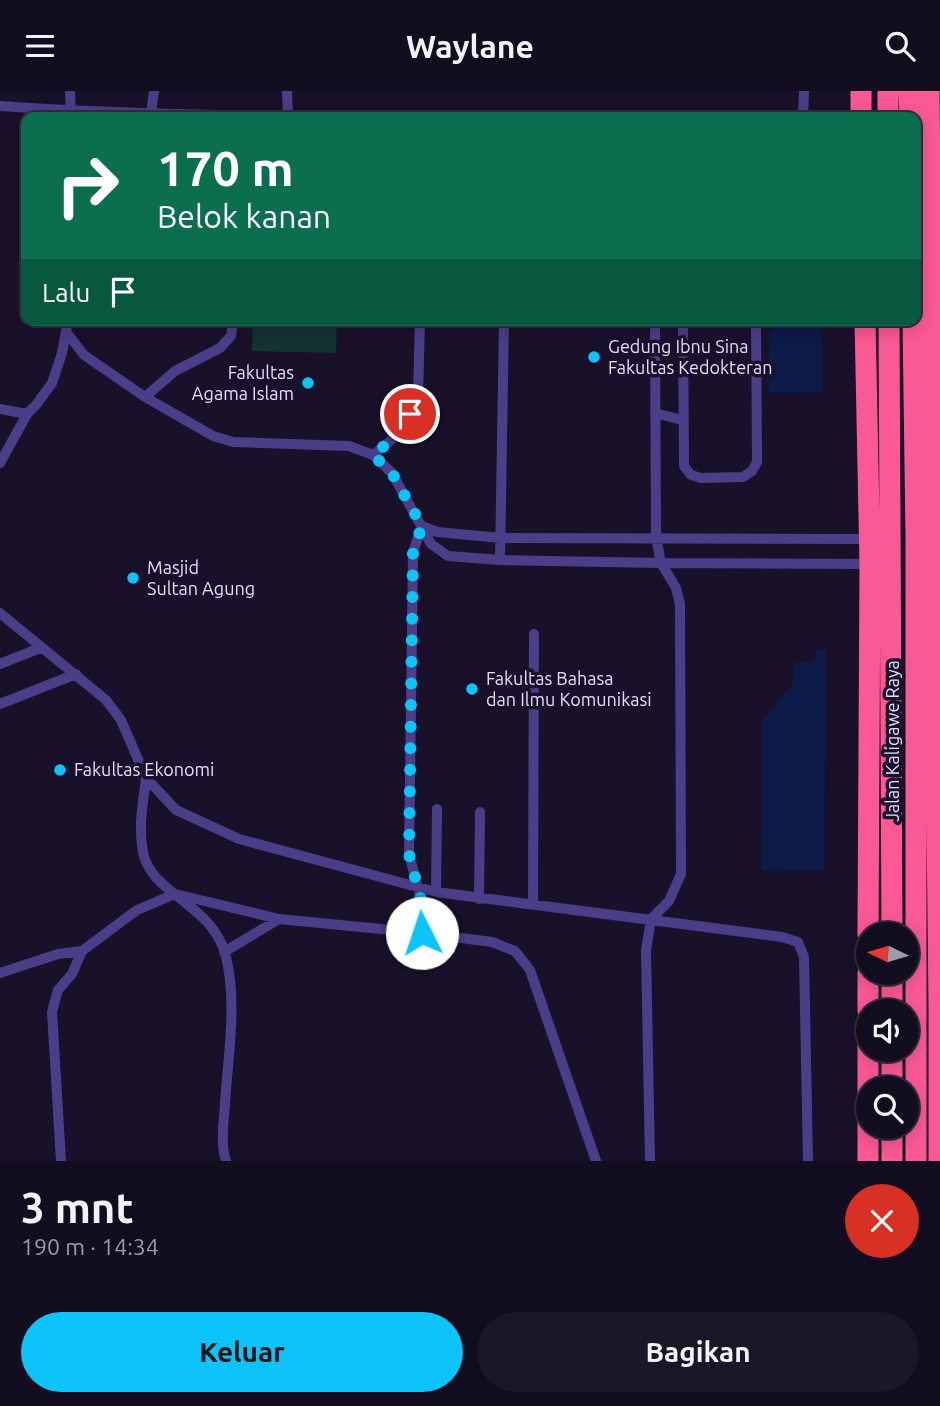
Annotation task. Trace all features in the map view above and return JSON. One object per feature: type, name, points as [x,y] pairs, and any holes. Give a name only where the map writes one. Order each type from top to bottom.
[{"type":"highway","points":[[861,91],[861,112]]},
{"type":"highway","points":[[888,91],[888,112]]},
{"type":"highway","points":[[909,91],[910,112]]},
{"type":"highway","points":[[929,91],[940,1007],[939,1161]]},
{"type":"highway","points":[[865,326],[870,564],[868,922]]},
{"type":"highway","name":"Jalan Kaligawe Raya","points":[[889,326],[892,922]]},
{"type":"highway","name":"Jalan Kaligawe Raya","points":[[913,326],[916,999]]},
{"type":"highway","points":[[869,539],[916,536]]},
{"type":"highway","points":[[870,564],[916,561]]},
{"type":"highway","points":[[867,1161],[868,1062]]},
{"type":"highway","name":"Jalan Kaligawe Raya","points":[[916,1062],[916,1161]]},
{"type":"highway","points":[[892,1139],[892,1161]]},
{"type":"lane","points":[[70,91],[71,112]]},
{"type":"lane","points":[[151,112],[154,91]]},
{"type":"lane","points":[[287,91],[288,112]]},
{"type":"lane","points":[[803,112],[804,91]]},
{"type":"lane","points":[[0,106],[53,112]]},
{"type":"lane","points":[[0,463],[27,414],[52,383],[68,326]]},
{"type":"lane","points":[[145,397],[176,371],[220,348],[231,336],[232,326]]},
{"type":"lane","points":[[373,455],[401,432],[418,396],[420,326]]},
{"type":"lane","points":[[500,560],[504,326]]},
{"type":"lane","points":[[650,1161],[646,950],[651,919],[669,901],[681,874],[680,604],[676,588],[661,563],[656,537],[655,326]]},
{"type":"lane","points":[[683,326],[684,465],[691,475],[701,478],[743,477],[752,471],[757,462],[756,326]]},
{"type":"lane","points":[[67,333],[84,355],[145,397],[213,436],[233,442],[349,446],[373,455],[392,473],[431,544],[448,555],[500,560],[870,564]]},
{"type":"lane","points":[[0,409],[27,414]]},
{"type":"lane","points":[[655,414],[682,420]]},
{"type":"lane","points":[[422,526],[437,532],[501,538],[869,539]]},
{"type":"lane","points":[[422,526],[413,552],[409,854],[424,912],[422,933]]},
{"type":"lane","points":[[0,613],[106,700],[121,720],[146,778],[176,810],[239,839],[436,893],[651,919],[782,937],[798,942],[804,957],[808,1161]]},
{"type":"lane","points":[[533,904],[534,634]]},
{"type":"lane","points":[[0,664],[40,648]]},
{"type":"lane","points":[[0,704],[76,674]]},
{"type":"lane","points":[[146,778],[140,827],[143,855],[154,877],[198,911],[214,929],[224,952],[230,989],[223,1136],[226,1161]]},
{"type":"lane","points":[[436,893],[438,810]]},
{"type":"lane","points":[[479,899],[480,811]]},
{"type":"lane","points":[[0,973],[58,954],[82,951],[137,911],[175,894],[279,919],[492,942],[515,951],[530,970],[596,1161]]},
{"type":"lane","points":[[224,952],[279,919]]},
{"type":"lane","points":[[61,1161],[52,1012],[58,990],[72,974],[82,951]]},
{"type":"lane","points":[[919,1008],[940,1007]]},
{"type":"green space","points":[[253,326],[337,326],[336,353],[252,351]]},
{"type":"water","points":[[769,326],[821,326],[823,392],[769,393]]},
{"type":"water","points":[[817,650],[826,650],[824,871],[762,870],[761,722],[793,684],[794,663],[812,662]]},
{"type":"place","name":"Gedung Ibnu Sina Fakultas Kedokteran","points":[[594,357]]},
{"type":"place","name":"Fakultas Agama Islam","points":[[308,383]]},
{"type":"place","name":"Masjid Sultan Agung","points":[[133,578]]},
{"type":"place","name":"Fakultas Bahasa dan Ilmu Komunikasi","points":[[472,689]]},
{"type":"place","name":"Fakultas Ekonomi","points":[[60,770]]},
{"type":"route","points":[[410,414],[401,432],[373,455],[392,473],[422,526],[413,552],[409,854],[424,912],[422,933]]}]
